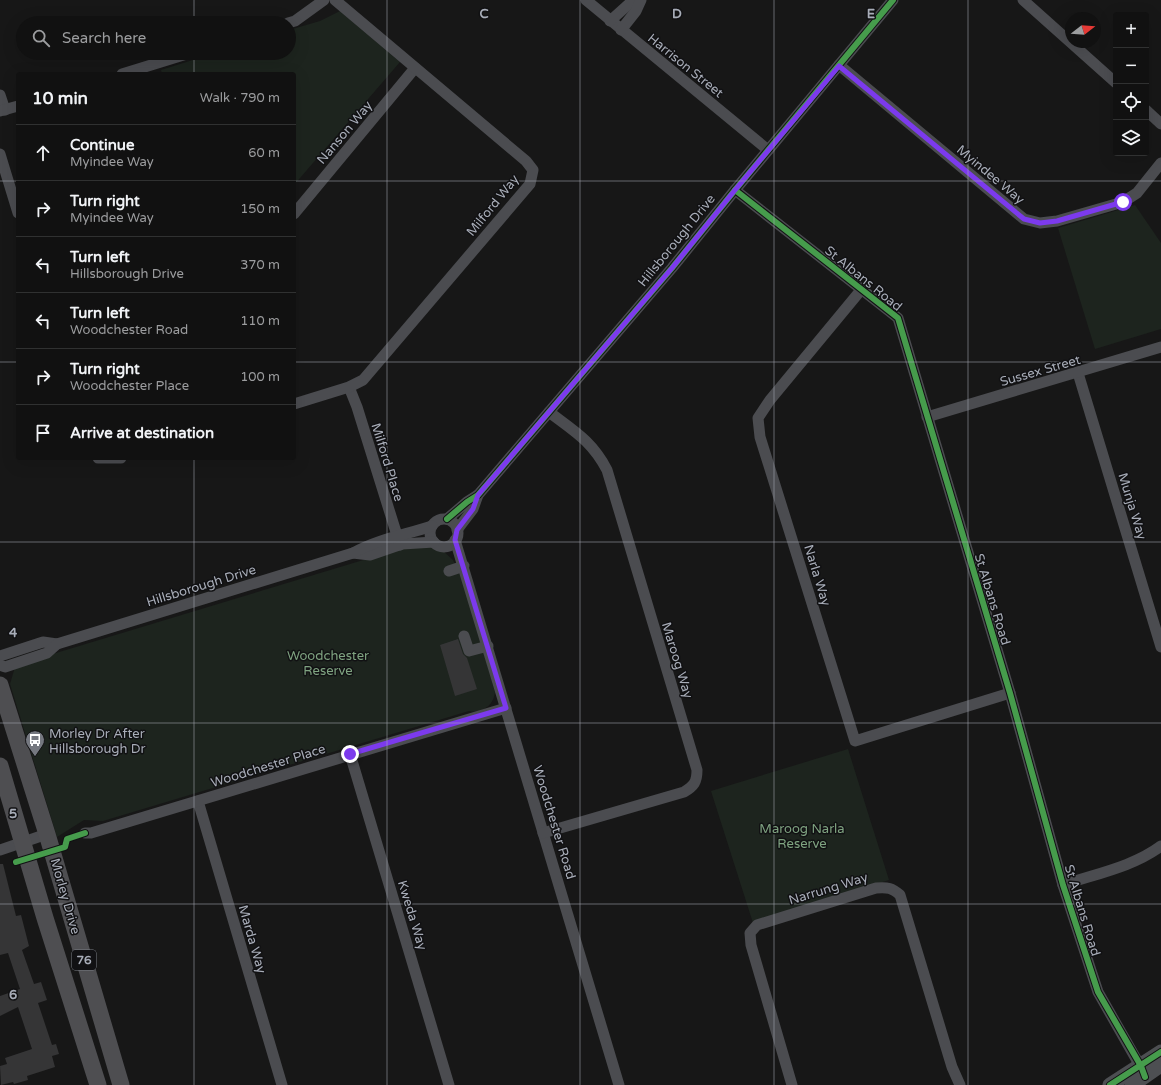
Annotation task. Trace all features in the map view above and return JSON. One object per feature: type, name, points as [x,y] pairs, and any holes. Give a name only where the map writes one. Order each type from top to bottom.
[{"type":"highway","name":"Morley Drive","points":[[0,685],[47,834],[121,1085]]},
{"type":"highway","name":"Morley Drive","points":[[0,766],[45,918],[98,1085]]},
{"type":"main road","points":[[1132,1085],[1161,1052]]},
{"type":"main road","points":[[1110,1085],[1161,1065]]},
{"type":"street","name":"Milford Way","points":[[296,403],[349,387],[363,380],[530,184],[533,170],[526,162],[335,0]]},
{"type":"street","name":"Harrison Street","points":[[586,0],[768,150]]},
{"type":"street","points":[[610,21],[629,4],[636,0]]},
{"type":"street","points":[[621,30],[636,11],[641,0]]},
{"type":"street","name":"Hillsborough Drive","points":[[447,519],[478,495],[672,268],[893,0]]},
{"type":"street","points":[[1023,0],[1113,80]]},
{"type":"street","points":[[296,20],[318,2]]},
{"type":"street","points":[[143,71],[172,60]]},
{"type":"street","name":"Myindee Way","points":[[839,66],[1024,219],[1040,223],[1057,221],[1123,202],[1137,193],[1161,163]]},
{"type":"street","name":"Nanson Way","points":[[296,212],[416,68]]},
{"type":"street","points":[[0,94],[2,111],[16,107]]},
{"type":"street","points":[[1149,113],[1161,124]]},
{"type":"street","points":[[0,154],[16,207]]},
{"type":"street","name":"St Albans Road","points":[[735,190],[898,318],[1010,693],[1063,885],[1098,992],[1143,1071]]},
{"type":"street","name":"Narla Way","points":[[861,290],[770,400],[758,418],[760,437],[855,741],[1010,693]]},
{"type":"street","name":"Sussex Street","points":[[927,417],[1161,347]]},
{"type":"street","name":"Munja Way","points":[[1078,373],[1161,647]]},
{"type":"street","name":"Milford Place","points":[[349,387],[357,407],[398,540]]},
{"type":"street","name":"Maroog Way","points":[[543,833],[684,792],[693,787],[697,779],[697,770],[607,470],[599,455],[588,442],[549,412]]},
{"type":"street","name":"Hillsborough Drive","points":[[456,535],[473,509],[478,495]]},
{"type":"street","points":[[436,544],[448,546],[456,535],[452,521],[441,519],[432,526],[430,533],[436,544],[453,555],[464,566],[449,571]]},
{"type":"street","name":"Hillsborough Drive","points":[[0,665],[5,667],[47,653],[57,644],[353,553],[367,545],[398,540],[432,526]]},
{"type":"street","name":"Woodchester Road","points":[[456,535],[543,833],[620,1085]]},
{"type":"street","name":"Hillsborough Drive","points":[[398,540],[412,543],[436,544]]},
{"type":"street","points":[[464,636],[469,651],[488,646]]},
{"type":"street","name":"Hillsborough Drive","points":[[0,656],[43,642],[57,644]]},
{"type":"street","name":"Woodchester Place","points":[[85,833],[91,833],[506,708]]},
{"type":"street","name":"Kweda Way","points":[[350,754],[449,1085]]},
{"type":"street","name":"Marda Way","points":[[198,801],[282,1085]]},
{"type":"street","points":[[0,850],[47,834]]},
{"type":"street","points":[[1063,885],[1133,862],[1161,846]]},
{"type":"street","name":"Narrung Way","points":[[792,1085],[751,945],[750,933],[757,925],[876,888],[887,887],[893,889],[900,896],[952,1067],[960,1085]]},
{"type":"green space","points":[[340,11],[400,62],[296,183],[296,72],[162,72],[161,70],[193,60],[296,60],[296,28],[320,21]]},
{"type":"green space","points":[[1135,205],[1161,243],[1161,329],[1095,349],[1058,228]]},
{"type":"green space","name":"Woodchester Reserve","points":[[427,544],[441,549],[453,560],[464,583],[495,692],[490,705],[483,710],[474,712],[469,711],[103,821],[84,820],[57,837],[10,684],[15,667],[23,663],[413,545]]},
{"type":"green space","name":"Maroog Narla Reserve","points":[[848,749],[889,880],[753,923],[711,791]]},
{"type":"building","points":[[458,639],[463,654],[467,658],[477,689],[455,696],[440,645]]},
{"type":"building","points":[[0,864],[3,864],[16,916],[21,915],[29,946],[22,950],[34,984],[41,982],[47,1000],[38,1003],[52,1045],[56,1044],[59,1054],[52,1056],[55,1067],[27,1076],[28,1080],[14,1084],[13,1082],[1,1085],[0,1066],[7,1064],[5,1058],[32,1049],[18,1007],[0,1016],[0,996],[20,989],[8,953],[0,955]]},
{"type":"cycle path","points":[[447,519],[478,495],[672,268],[893,0]]},
{"type":"cycle path","points":[[735,190],[898,318],[1010,693],[1063,885],[1098,992],[1141,1066],[1145,1077]]},
{"type":"cycle path","points":[[16,862],[65,847],[67,839],[85,833]]},
{"type":"cycle path","points":[[1110,1085],[1161,1052]]},
{"type":"place","name":"Morley Dr After Hillsborough Dr","points":[[35,757]]},
{"type":"route","points":[[350,754],[506,708],[455,540],[457,530],[473,509],[478,495],[672,268],[839,66],[889,106],[1012,211],[1024,219],[1040,223],[1057,221],[1123,202]]}]
